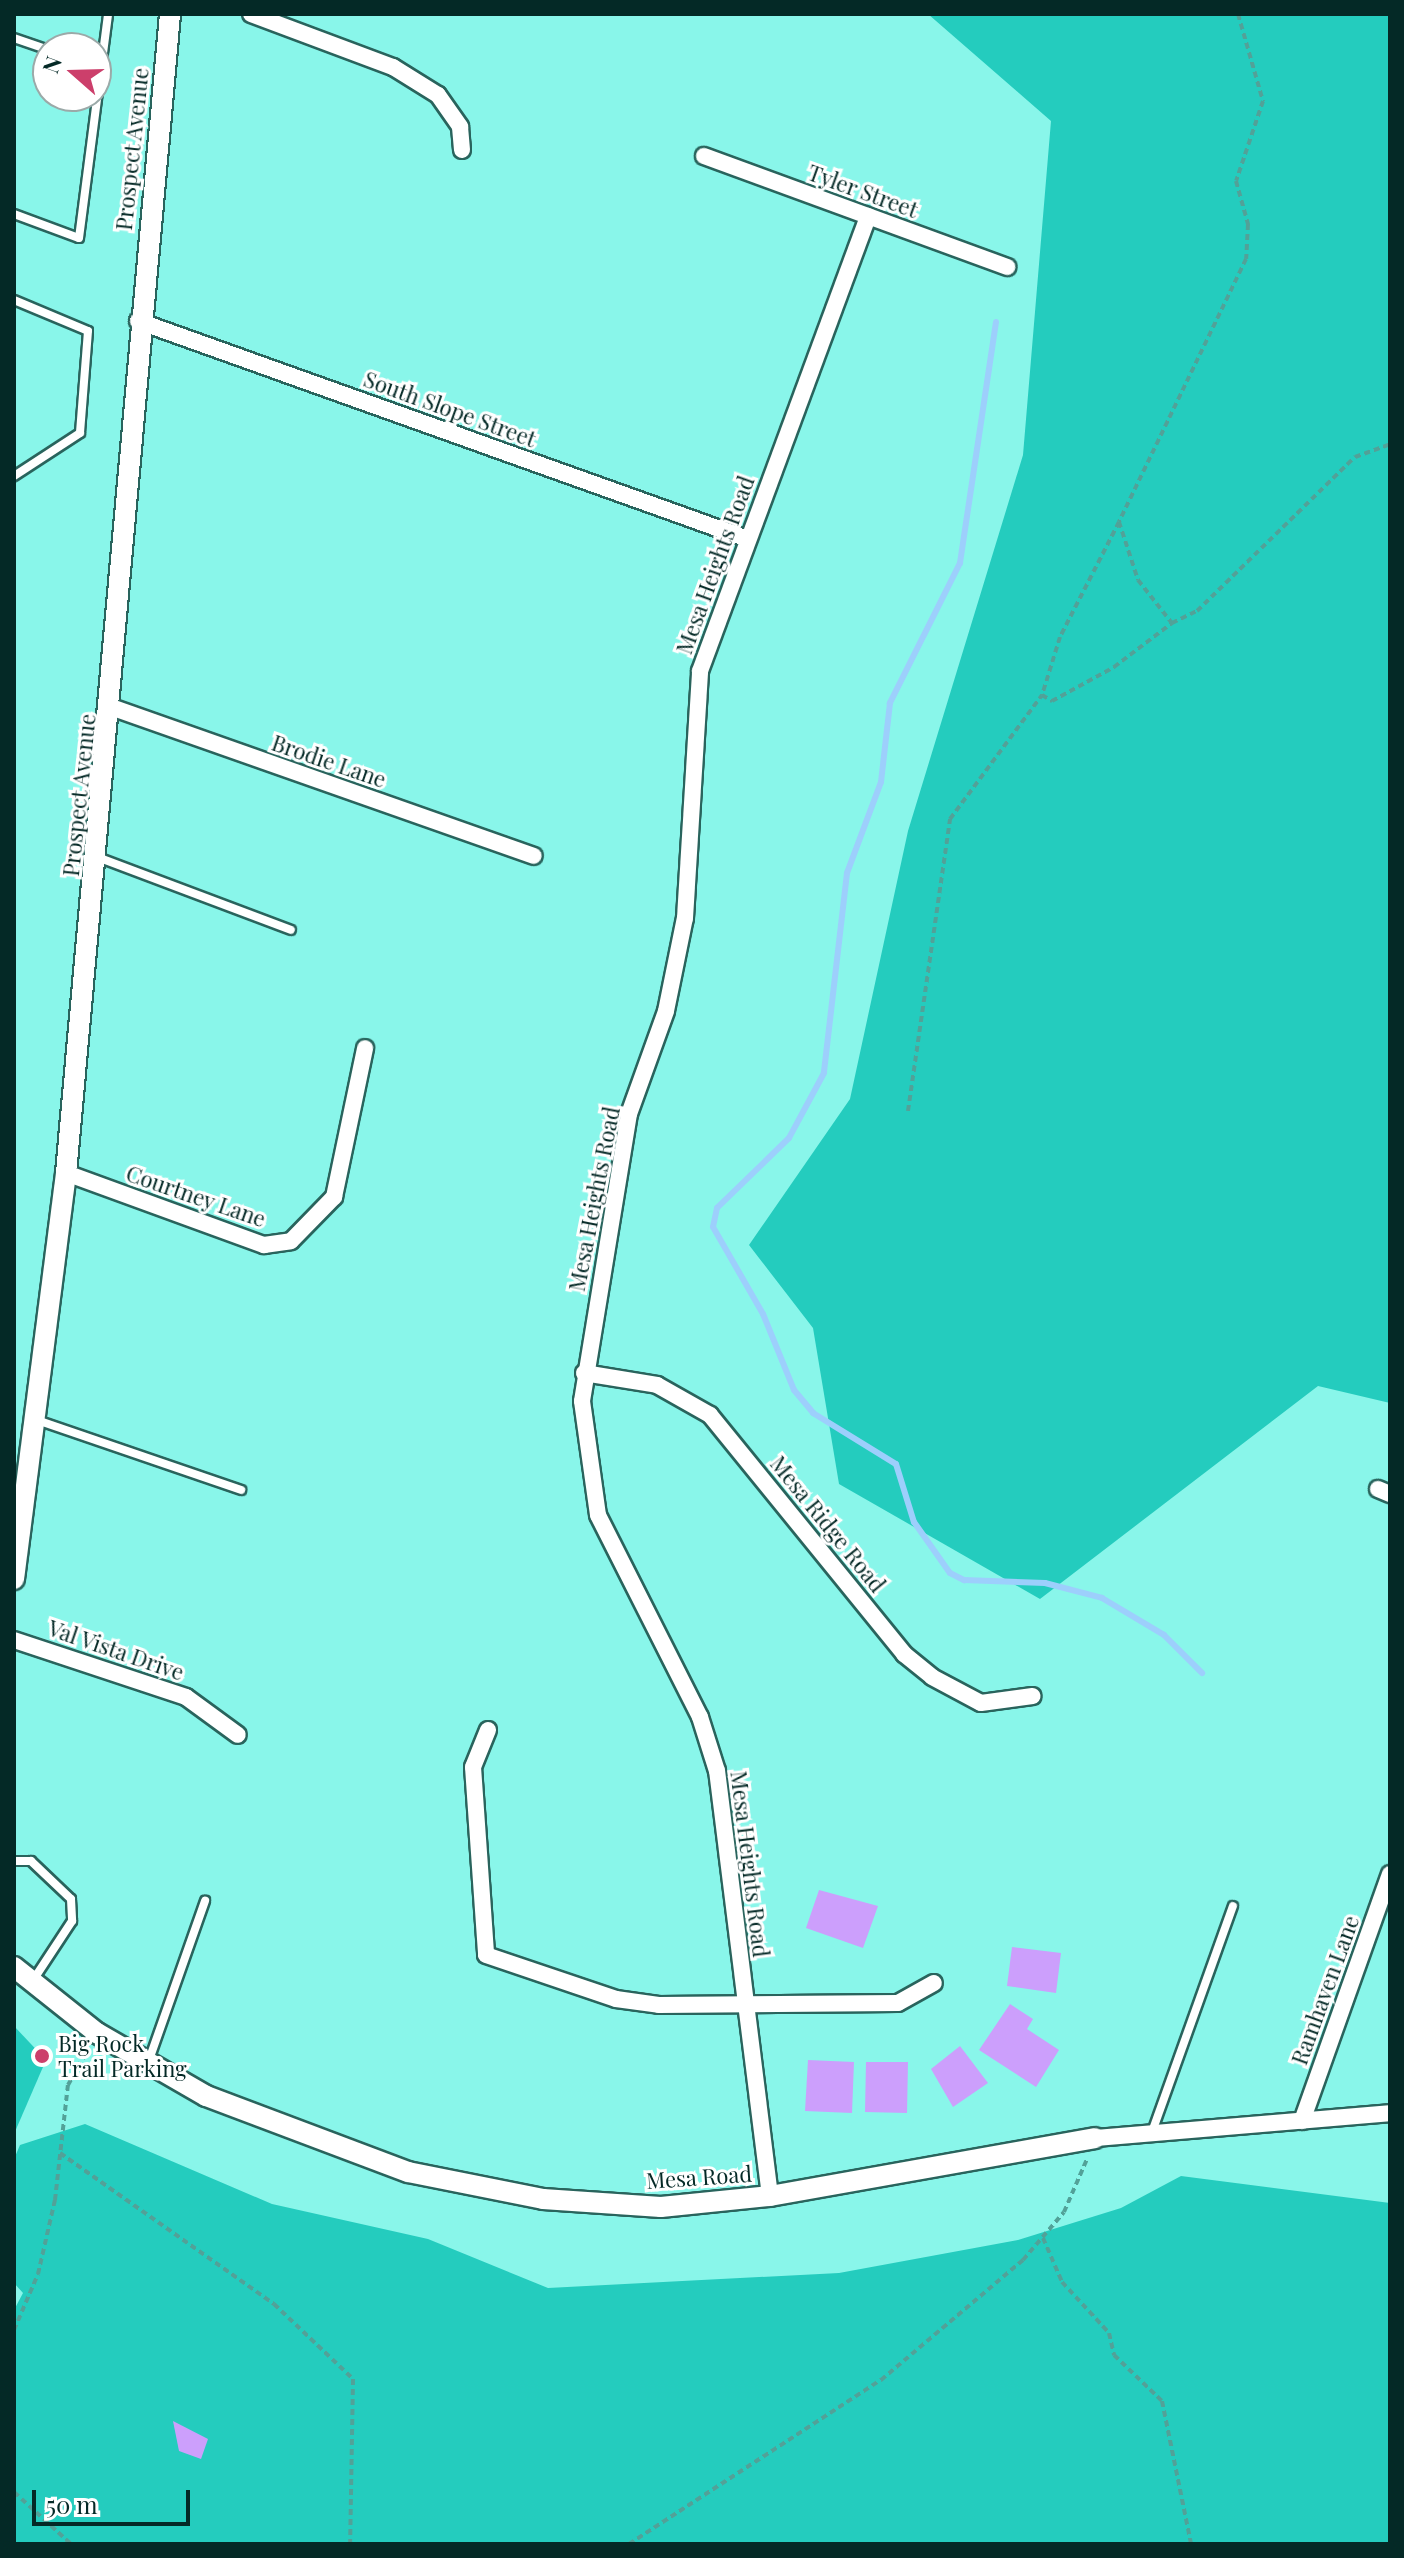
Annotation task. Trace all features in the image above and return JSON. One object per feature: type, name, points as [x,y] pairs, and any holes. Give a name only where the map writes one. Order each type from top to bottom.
[{"type":"street","name":"Prospect Avenue","points":[[14,1579],[19,1477],[33,1419],[66,1173],[111,707],[138,321],[170,14]]},
{"type":"street","points":[[251,14],[393,67],[438,95],[460,127],[462,150]]},
{"type":"street","name":"Tyler Street","points":[[704,156],[1007,267]]},
{"type":"street","name":"Mesa Heights Road","points":[[770,2196],[717,1771],[700,1717],[598,1515],[585,1457],[584,1373],[629,1114],[666,1011],[685,918],[695,696],[748,539],[868,216]]},
{"type":"street","name":"South Slope Street","points":[[138,321],[748,539]]},
{"type":"street","name":"Brodie Lane","points":[[111,707],[533,856]]},
{"type":"street","name":"Courtney Lane","points":[[66,1173],[264,1245],[291,1241],[334,1197],[365,1048]]},
{"type":"street","name":"Mesa Ridge Road","points":[[584,1373],[657,1385],[710,1415],[904,1654],[932,1677],[981,1703],[1033,1696]]},
{"type":"street","name":"Val Vista Drive","points":[[14,1640],[186,1697],[238,1735]]},
{"type":"street","points":[[488,1730],[473,1767],[486,1955],[616,1999],[746,2005],[898,2003],[934,1983]]},
{"type":"street","name":"Ramhaven Lane","points":[[1302,2121],[1390,1874]]},
{"type":"street","name":"Mesa Road","points":[[14,1967],[97,2033],[147,2064],[279,2127],[408,2172],[543,2199],[661,2207],[770,2196],[1095,2138],[1390,2113]]},
{"type":"lane","points":[[14,214],[79,238],[93,112]]},
{"type":"lane","points":[[14,300],[88,331],[80,433],[14,476]]},
{"type":"lane","points":[[97,857],[291,930]]},
{"type":"lane","points":[[33,1419],[241,1490]]},
{"type":"lane","points":[[14,1861],[31,1861],[71,1899],[72,1921],[31,1982]]},
{"type":"lane","points":[[147,2064],[205,1901]]},
{"type":"lane","points":[[1152,2133],[1233,1906]]},
{"type":"path","points":[[908,1111],[950,819],[1042,695],[1060,637],[1246,259],[1248,224],[1236,181],[1263,101],[1238,14]]},
{"type":"path","points":[[1042,695],[1052,701],[1114,667],[1172,623],[1197,611],[1355,457],[1390,444]]},
{"type":"path","points":[[1119,522],[1138,580],[1172,623]]},
{"type":"path","points":[[14,2330],[38,2274],[60,2153],[68,2085],[97,2033]]},
{"type":"path","points":[[629,2544],[881,2380],[1043,2237],[1064,2212],[1095,2138]]},
{"type":"path","points":[[60,2153],[274,2304],[353,2379],[350,2544]]},
{"type":"path","points":[[1043,2237],[1062,2282],[1109,2333],[1114,2355],[1162,2401],[1191,2544]]},
{"type":"path","points":[[14,2492],[71,2544]]},
{"type":"green space","points":[[928,14],[1390,14],[1390,1403],[1318,1386],[1040,1599],[839,1484],[813,1328],[749,1245],[850,1099],[908,831],[1023,455],[1051,121]]},
{"type":"green space","points":[[14,2026],[46,2060],[14,2134]]},
{"type":"green space","points":[[85,2124],[272,2204],[428,2239],[548,2288],[839,2273],[1018,2240],[1121,2208],[1181,2176],[1390,2203],[1390,2544],[14,2544],[14,2310],[23,2293],[14,2283],[14,2159],[20,2145]]},
{"type":"building","points":[[819,1890],[878,1906],[863,1948],[806,1928]]},
{"type":"building","points":[[1012,1947],[1061,1953],[1056,1993],[1007,1986]]},
{"type":"building","points":[[1010,2004],[1033,2019],[1027,2029],[1059,2050],[1036,2087],[979,2050]]},
{"type":"building","points":[[960,2046],[988,2083],[953,2107],[931,2069]]},
{"type":"building","points":[[808,2060],[854,2062],[852,2113],[805,2111]]},
{"type":"building","points":[[866,2062],[908,2062],[907,2113],[865,2112]]},
{"type":"building","points":[[173,2421],[208,2439],[201,2459],[179,2451]]},
{"type":"waterway","points":[[996,322],[960,563],[890,703],[881,782],[847,873],[824,1073],[789,1138],[717,1208],[713,1227],[763,1314],[794,1390],[813,1413],[896,1464],[914,1522],[950,1573],[964,1580],[1045,1583],[1102,1598],[1164,1635],[1202,1673]]},
{"type":"place","name":"Big Rock Trail Parking","points":[[42,2056]]}]
